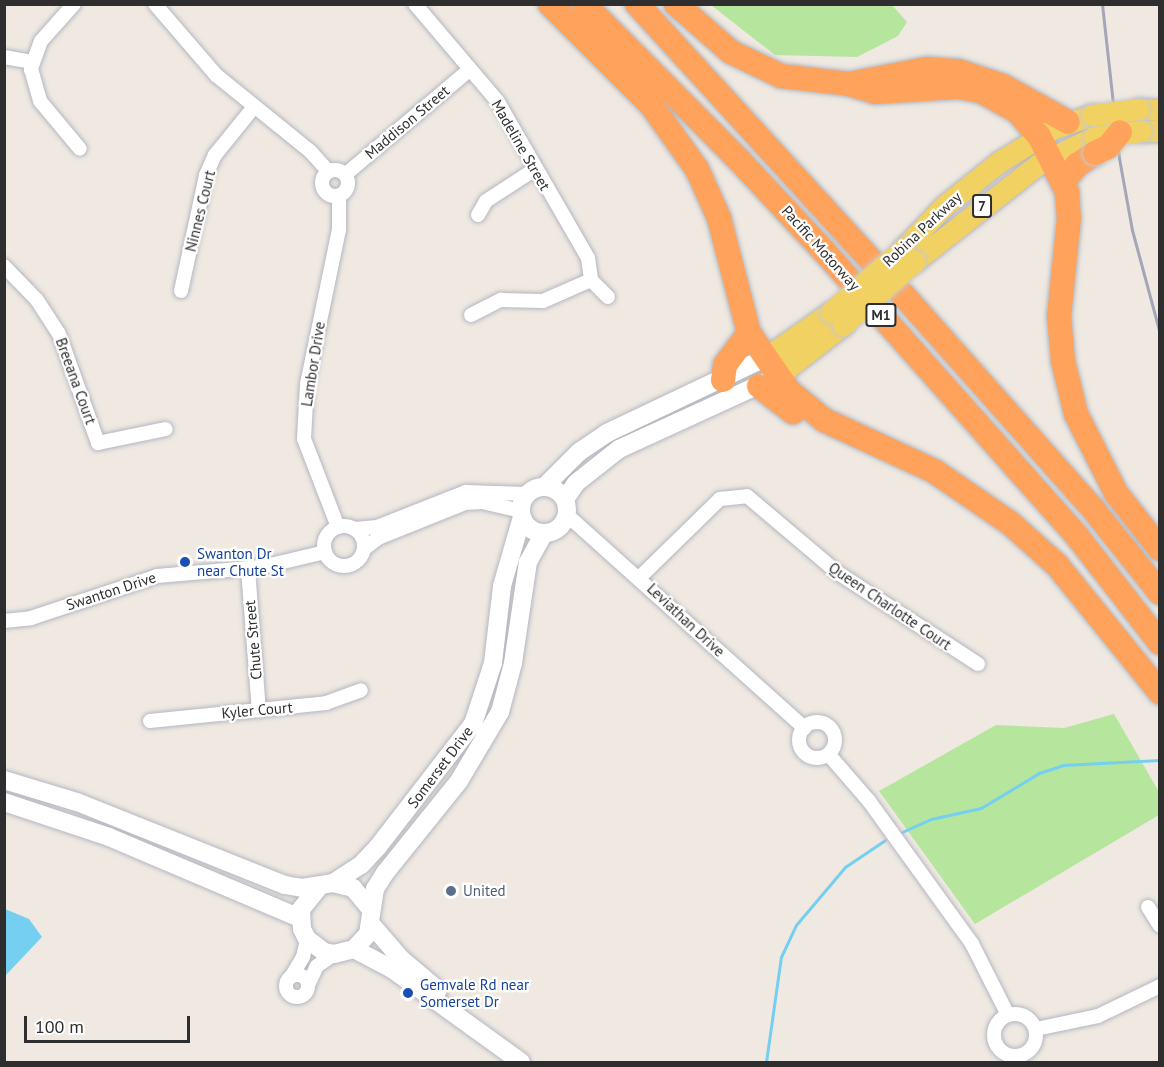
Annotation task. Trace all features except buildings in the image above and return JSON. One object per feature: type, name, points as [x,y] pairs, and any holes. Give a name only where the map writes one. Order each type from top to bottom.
[{"type":"highway","points":[[550,4],[652,106],[697,169],[719,218],[749,333],[767,373],[830,436],[844,444],[870,443],[953,482],[1036,545],[1072,581],[1160,692]]},
{"type":"highway","name":"Pacific Motorway","points":[[584,4],[817,243],[1077,536],[1160,643]]},
{"type":"highway","name":"Pacific Motorway","points":[[637,4],[904,296],[1093,509],[1160,593]]},
{"type":"highway","points":[[676,4],[731,52],[765,70],[802,81],[849,84],[874,92],[958,87],[981,91],[1017,111],[1045,146],[1064,181],[1069,218],[1059,316],[1069,389],[1100,467],[1160,549]]},
{"type":"highway","points":[[849,84],[927,69],[958,71],[1003,86],[1068,122]]},
{"type":"highway","points":[[1064,181],[1094,145],[1108,147],[1140,131]]},
{"type":"highway","points":[[723,380],[726,365],[749,333]]},
{"type":"main road","name":"Robina Parkway","points":[[767,373],[1045,146],[1068,122],[1092,115],[1149,109]]},
{"type":"main road","name":"Robina Parkway","points":[[1045,146],[1094,145]]},
{"type":"main road","points":[[544,533],[532,530],[523,508],[579,452],[607,433],[723,380],[767,373]]},
{"type":"main road","name":"Somerset Drive","points":[[354,949],[370,916],[385,873],[459,781],[500,712],[513,663],[528,562],[544,533],[557,529],[576,483],[620,449],[767,373]]},
{"type":"main road","points":[[545,486],[556,490],[566,507]]},
{"type":"main road","name":"Somerset Drive","points":[[300,918],[305,900],[361,865],[377,848],[473,723],[493,663],[502,586],[523,508]]},
{"type":"main road","points":[[4,780],[77,802],[285,885],[326,885],[353,888],[401,959],[506,1051]]},
{"type":"main road","points":[[4,802],[109,837],[300,918],[307,939],[314,947],[334,954],[354,949],[376,959],[521,1062]]},
{"type":"street","points":[[74,4],[40,41],[32,62],[40,101],[80,149]]},
{"type":"street","points":[[155,4],[216,75],[253,108],[310,151],[328,171]]},
{"type":"street","name":"Madeline Street","points":[[415,4],[498,102],[588,258],[591,280]]},
{"type":"street","points":[[4,57],[32,62]]},
{"type":"street","name":"Maddison Street","points":[[346,174],[469,70]]},
{"type":"street","name":"Ninnes Court","points":[[181,291],[206,175],[215,155],[253,108]]},
{"type":"street","points":[[339,196],[324,190],[322,182],[328,171],[337,169],[346,174]]},
{"type":"street","points":[[478,215],[486,201],[535,169]]},
{"type":"street","name":"Lambor Drive","points":[[338,527],[304,439],[307,384],[339,230],[339,196],[347,189],[346,174]]},
{"type":"street","name":"Breeana Court","points":[[4,266],[37,300],[59,334],[98,443],[166,429]]},
{"type":"street","points":[[471,315],[501,300],[543,301],[591,280],[608,297]]},
{"type":"street","points":[[466,492],[523,508],[482,502],[465,503],[378,538],[364,549],[358,561],[346,566],[333,562],[325,552],[326,537],[338,527],[355,529],[377,527],[466,492]]},
{"type":"street","name":"Queen Charlotte Court","points":[[640,577],[720,499],[747,496],[838,573],[978,664]]},
{"type":"street","name":"Leviathan Drive","points":[[566,507],[804,728]]},
{"type":"street","points":[[355,529],[363,538],[364,549]]},
{"type":"street","name":"Swanton Drive","points":[[4,621],[31,618],[157,576],[248,569],[325,552]]},
{"type":"street","name":"Chute Street","points":[[248,569],[259,711]]},
{"type":"street","name":"Kyler Court","points":[[150,720],[326,704],[361,690]]},
{"type":"street","points":[[820,722],[831,728],[836,741],[829,755],[815,759],[804,753],[799,742],[804,728],[820,722]]},
{"type":"street","points":[[829,755],[869,801],[972,944],[1008,1015]]},
{"type":"street","points":[[1148,908],[1160,926]]},
{"type":"street","points":[[307,939],[303,957],[286,989],[298,1002],[306,992],[317,966],[334,954]]},
{"type":"street","points":[[291,977],[302,977],[308,985]]},
{"type":"street","points":[[1036,1029],[1098,1016],[1160,986]]},
{"type":"street","points":[[1008,1015],[1025,1016],[1036,1029],[1034,1046],[1024,1059],[1010,1056],[997,1046],[995,1030],[1008,1015]]},
{"type":"green space","points":[[711,5],[892,5],[907,22],[898,36],[857,57],[775,55]]},
{"type":"green space","points":[[1114,714],[1159,792],[1159,815],[975,924],[879,791],[996,725],[1064,728]]},
{"type":"water","points":[[5,909],[29,919],[42,937],[5,976]]},
{"type":"waterway","points":[[902,832],[931,819],[981,808],[1039,773],[1063,765],[1160,760]]},
{"type":"waterway","points":[[766,1062],[781,957],[796,925],[845,867],[885,840]]},
{"type":"railway","points":[[1102,4],[1119,158],[1132,230],[1160,334]]},
{"type":"place","name":"Swanton Dr near Chute St","points":[[185,562]]},
{"type":"place","name":"United","points":[[451,891]]},
{"type":"place","name":"Gemvale Rd near Somerset Dr","points":[[408,993]]}]
